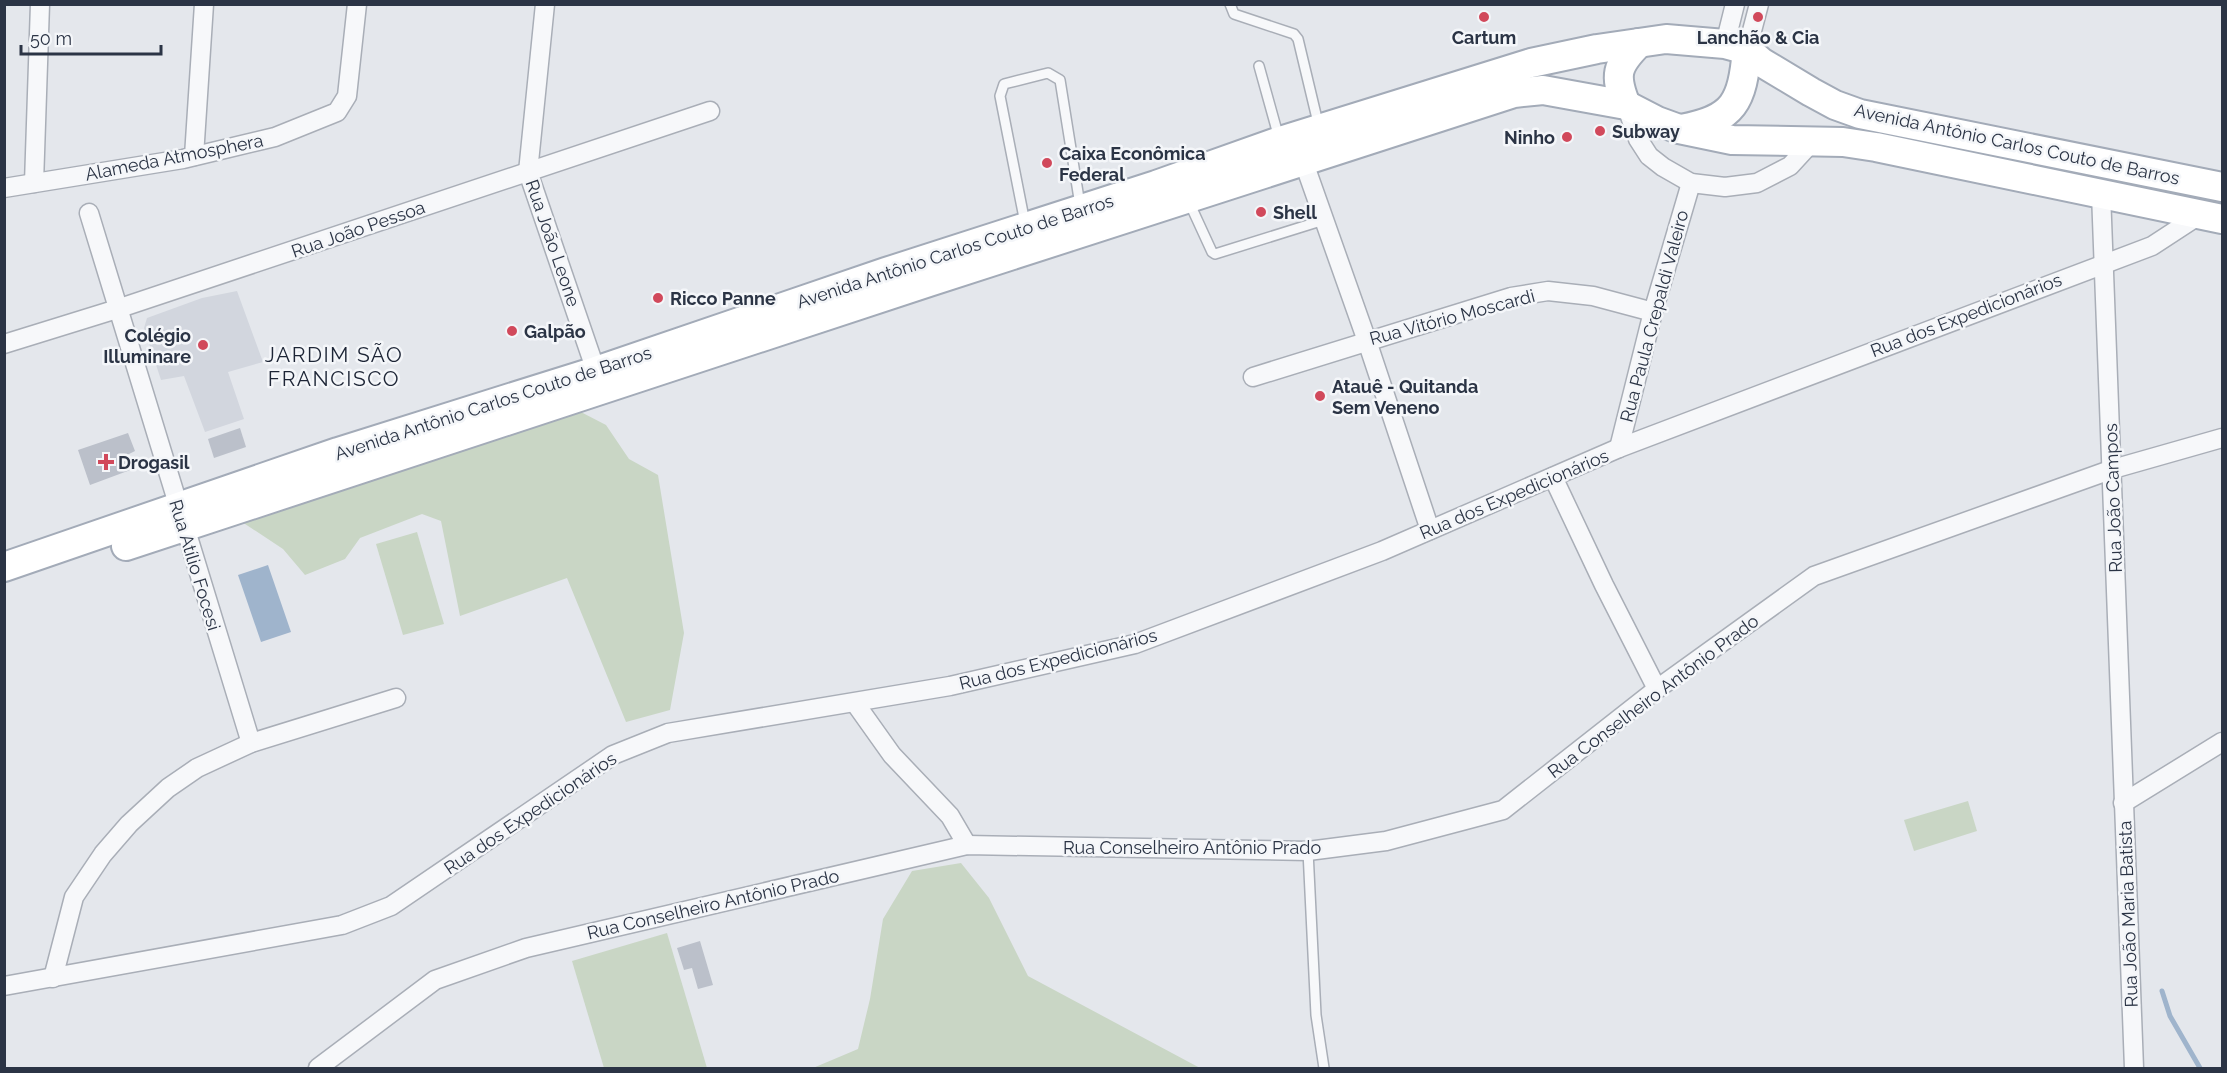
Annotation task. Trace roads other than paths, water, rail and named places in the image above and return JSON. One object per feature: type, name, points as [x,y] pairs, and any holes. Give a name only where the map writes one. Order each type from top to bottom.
[{"type":"main road","name":"Avenida Antônio Carlos Couto de Barros","points":[[181,518],[338,452],[596,371],[1280,141],[1531,63],[1597,49],[1666,39],[1736,47],[1835,105],[1860,114],[2223,187]]},
{"type":"main road","points":[[1626,105],[1619,88],[1617,74],[1623,58],[1638,43]]},
{"type":"main road","points":[[1679,129],[1706,124],[1725,114],[1738,99],[1744,81],[1736,47]]},
{"type":"main road","name":"Avenida Antônio Carlos Couto de Barros","points":[[5,569],[181,518],[1514,93],[1543,90],[1626,105],[1679,129],[1732,140],[1843,142],[1876,147],[2212,217]]},
{"type":"street","points":[[34,183],[40,4]]},
{"type":"street","points":[[194,156],[204,4]]},
{"type":"street","name":"Alameda Atmosphera","points":[[4,188],[194,156],[275,137],[337,112],[347,96],[357,4]]},
{"type":"street","name":"Rua João Leone","points":[[545,4],[528,172],[596,371]]},
{"type":"street","points":[[1735,4],[1736,47]]},
{"type":"street","points":[[1736,47],[1759,4]]},
{"type":"street","points":[[1626,105],[1638,139],[1649,156],[1690,183],[1725,187],[1757,183],[1790,166],[1813,141]]},
{"type":"street","name":"Rua João Pessoa","points":[[4,344],[117,309],[710,111]]},
{"type":"street","points":[[1303,160],[1430,530]]},
{"type":"street","name":"Rua Paula Crepaldi Valeiro","points":[[1619,448],[1653,312],[1690,183]]},
{"type":"street","name":"Rua João Campos","points":[[2101,193],[2113,470],[2123,803]]},
{"type":"street","name":"Rua Atílio Focesi","points":[[89,213],[251,743]]},
{"type":"street","name":"Rua dos Expedicionários","points":[[4,986],[342,925],[391,906],[613,755],[668,733],[950,687],[1136,644],[1382,551],[1619,448],[2152,246],[2212,217]]},
{"type":"street","name":"Rua Vitório Moscardi","points":[[1253,377],[1511,297],[1548,291],[1593,296],[1653,312]]},
{"type":"street","name":"Rua Conselheiro Antônio Prado","points":[[318,1068],[435,980],[526,948],[968,844],[1308,851],[1386,842],[1503,810],[1657,689],[1814,576],[2113,470],[2223,438]]},
{"type":"street","points":[[1553,477],[1657,689]]},
{"type":"street","points":[[53,978],[74,897],[103,854],[129,824],[168,788],[197,768],[251,743],[396,698]]},
{"type":"street","points":[[855,703],[892,755],[950,816],[968,844]]},
{"type":"street","name":"Rua João Maria Batista","points":[[2134,1068],[2123,803],[2223,742]]},
{"type":"lane","points":[[1230,4],[1234,14],[1294,34],[1298,39],[1319,130]]},
{"type":"lane","points":[[1259,66],[1280,141]]},
{"type":"lane","points":[[1026,227],[1000,96],[1004,84],[1048,73],[1060,80],[1080,210]]},
{"type":"lane","points":[[1187,198],[1215,254],[1324,220]]},
{"type":"lane","points":[[1308,851],[1316,1016],[1324,1068]]},
{"type":"water","points":[[268,565],[291,632],[261,642],[238,575]]},
{"type":"waterway","points":[[2162,991],[2170,1016],[2200,1068]]},
{"type":"place","name":"Cartum","points":[[1484,17]]},
{"type":"place","name":"Lanchão & Cia","points":[[1758,17]]},
{"type":"place","name":"Subway","points":[[1600,131]]},
{"type":"place","name":"Ninho","points":[[1567,137]]},
{"type":"place","name":"Caixa Econômica Federal","points":[[1047,163]]},
{"type":"place","name":"Shell","points":[[1261,212]]},
{"type":"place","name":"Ricco Panne","points":[[658,298]]},
{"type":"place","name":"Galpão","points":[[512,331]]},
{"type":"place","name":"Colégio Illuminare","points":[[203,345]]},
{"type":"place","name":"Atauê - Quitanda Sem Veneno","points":[[1320,396]]},
{"type":"place","name":"Drogasil","points":[[106,462]]},
{"type":"district","name":"JARDIM SÃO FRANCISCO","points":[[334,366]]}]
